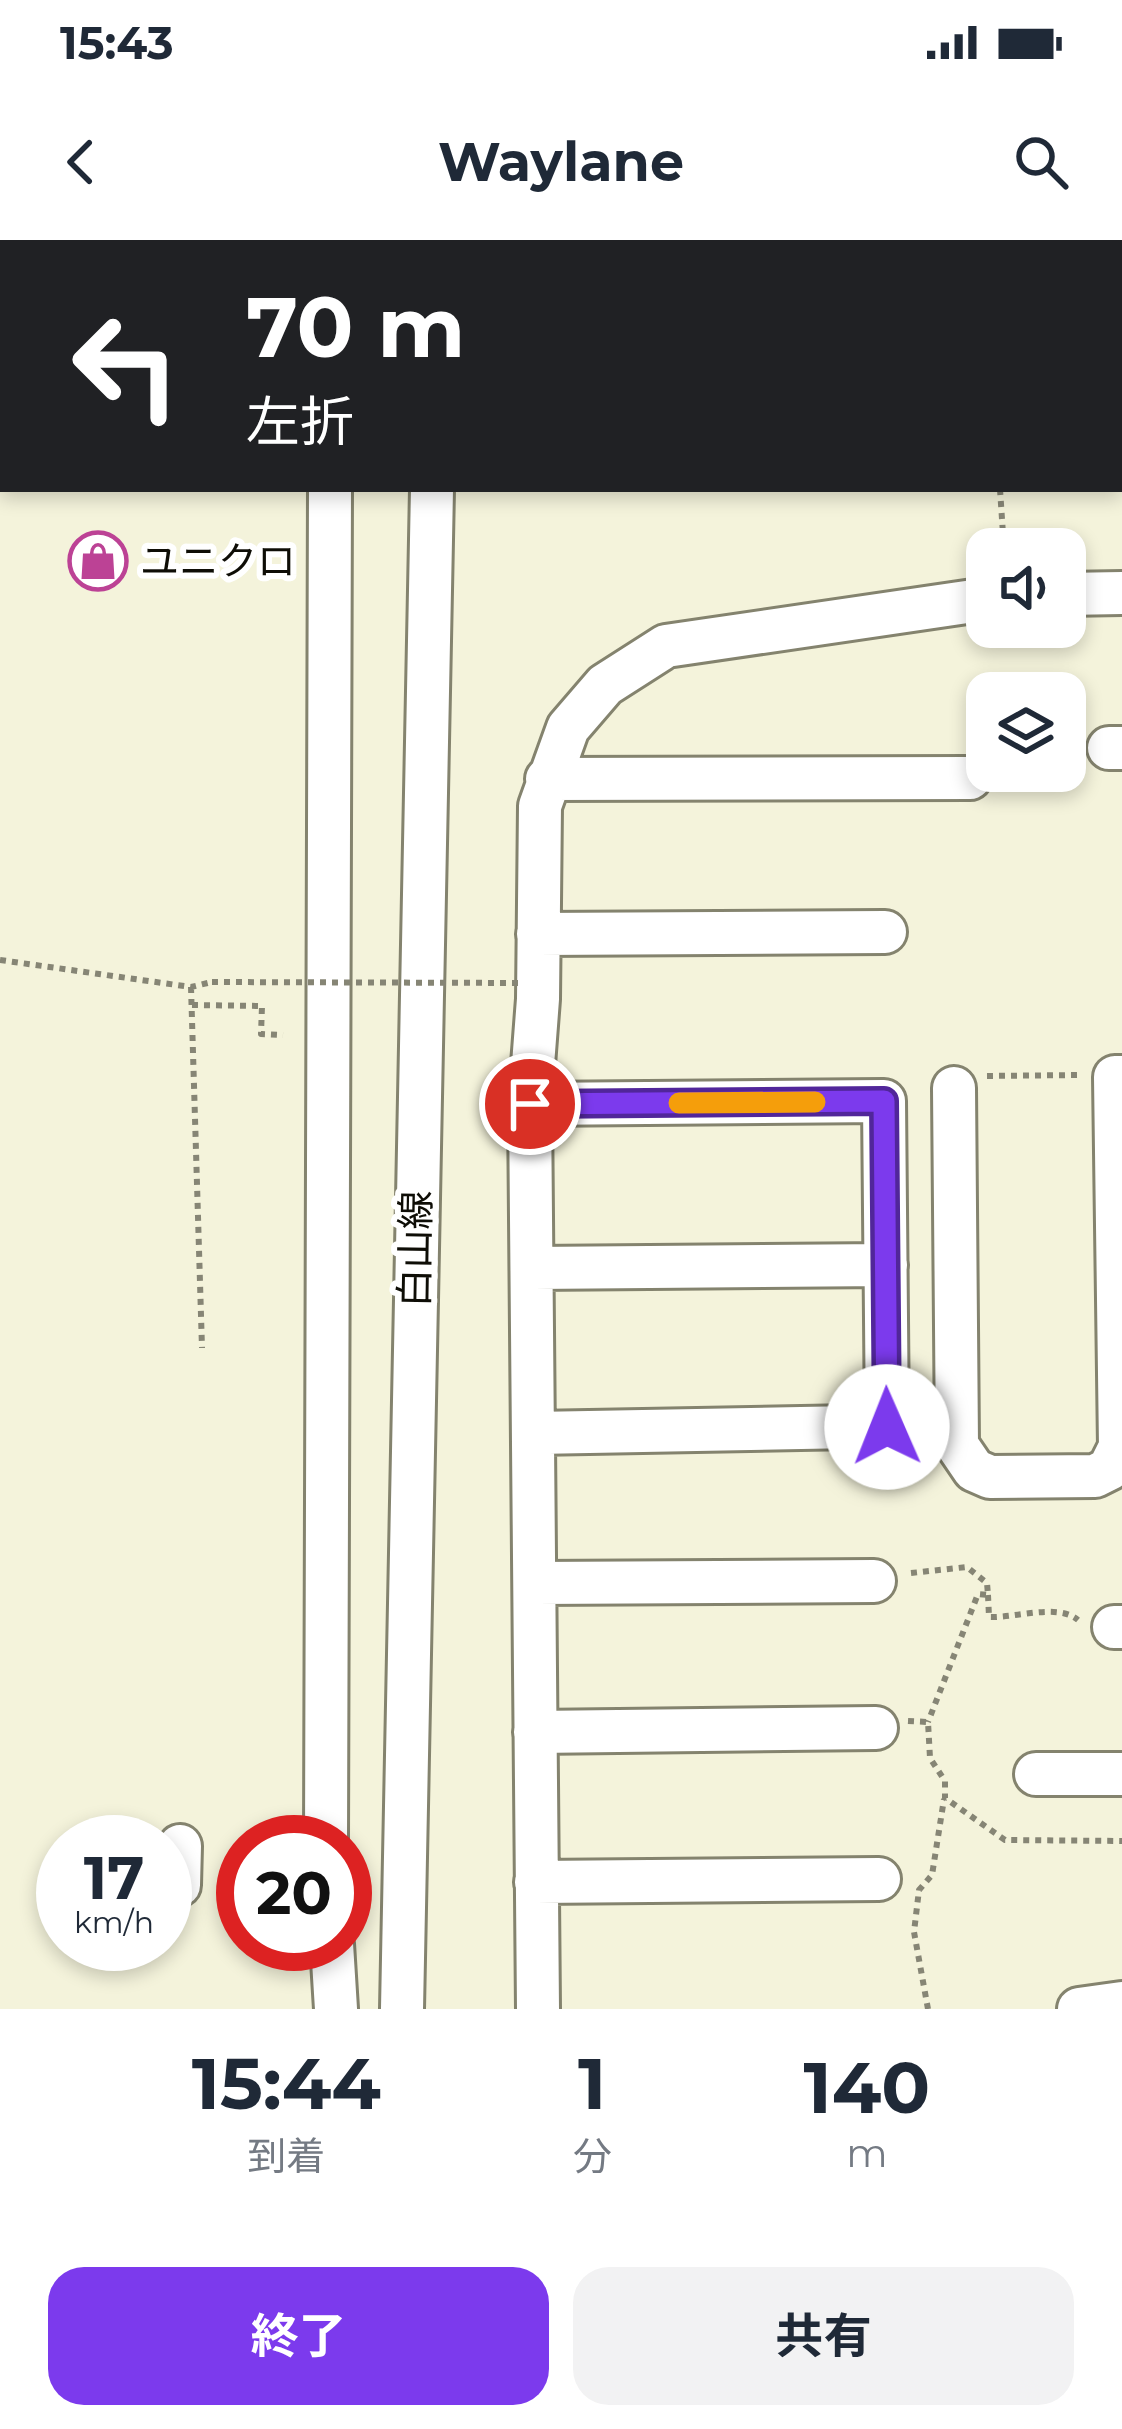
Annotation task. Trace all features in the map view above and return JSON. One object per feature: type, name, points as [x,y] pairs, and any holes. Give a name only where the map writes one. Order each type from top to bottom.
[{"type":"street","points":[[326,1815],[330,492]]},
{"type":"street","name":"白山線","points":[[402,2009],[432,492]]},
{"type":"street","points":[[1086,594],[1122,593]]},
{"type":"street","points":[[538,2009],[530,1104],[540,806],[547,779],[568,728],[605,685],[666,646],[966,602]]},
{"type":"street","points":[[547,779],[966,778]]},
{"type":"street","points":[[538,934],[885,932]]},
{"type":"street","points":[[954,1088],[957,1445],[974,1470],[990,1477],[1095,1476],[1109,1469],[1120,1448],[1119,1077]]},
{"type":"street","points":[[530,1104],[884,1101],[886,1265],[870,1427],[535,1433]]},
{"type":"street","points":[[533,1268],[886,1265]]},
{"type":"street","points":[[536,1582],[874,1581]]},
{"type":"street","points":[[535,1732],[876,1728]]},
{"type":"street","points":[[1036,1774],[1122,1774]]},
{"type":"street","points":[[536,1882],[880,1879]]},
{"type":"street","points":[[322,2009],[326,1971]]},
{"type":"street","points":[[331,1971],[336,2009]]},
{"type":"street","points":[[1079,2009],[1122,2003]]},
{"type":"path","points":[[1000,492],[1002,528]]},
{"type":"path","points":[[3,961],[191,987],[212,982],[523,983]]},
{"type":"path","points":[[191,987],[202,1348]]},
{"type":"path","points":[[192,1005],[262,1006],[261,1034],[283,1035]]},
{"type":"path","points":[[954,1088],[956,1078],[968,1076],[1119,1077]]},
{"type":"path","points":[[874,1581],[874,1572],[967,1568],[987,1583],[989,1617],[1070,1613],[1078,1619],[1108,1620],[1118,1627]]},
{"type":"path","points":[[928,2009],[915,1917],[919,1890],[932,1875],[945,1781],[930,1758],[928,1722],[977,1594],[988,1595]]},
{"type":"path","points":[[876,1728],[884,1720],[928,1722]]},
{"type":"path","points":[[945,1798],[1005,1840],[1122,1841]]},
{"type":"slow traffic","points":[[679,1103],[815,1102]]},
{"type":"place","name":"ユニクロ","points":[[98,561]]},
{"type":"route","points":[[530,1104],[884,1101],[887,1427]]}]
